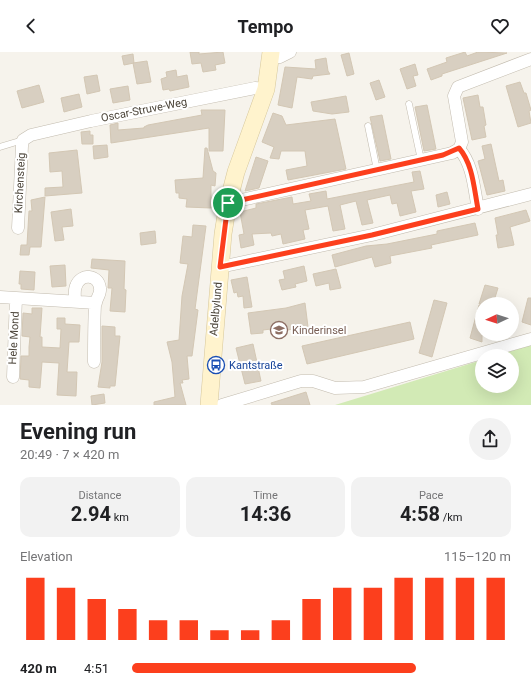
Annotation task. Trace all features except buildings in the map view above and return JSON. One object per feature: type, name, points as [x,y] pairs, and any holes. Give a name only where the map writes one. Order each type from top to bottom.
[{"type":"street","points":[[271,55],[280,57],[290,52]]},
{"type":"street","name":"Adelbylund","points":[[208,405],[220,267],[228,203],[236,172],[266,89],[271,55]]},
{"type":"street","points":[[228,203],[452,153],[459,148],[462,142],[454,96],[458,87],[531,59]]},
{"type":"street","name":"Oscar-Struve-Weg","points":[[23,140],[31,135],[118,115],[255,88],[266,89]]},
{"type":"street","name":"Kirchensteig","points":[[18,228],[23,140]]},
{"type":"street","points":[[459,148],[465,155],[468,164],[478,209]]},
{"type":"street","points":[[220,267],[372,235],[478,209],[531,194]]},
{"type":"street","points":[[75,301],[75,286],[80,279],[87,276],[94,277],[99,283],[101,290],[96,303],[94,362]]},
{"type":"street","name":"Hele Mond","points":[[0,297],[96,303]]},
{"type":"street","name":"Hele Mond","points":[[13,377],[16,298]]},
{"type":"street","points":[[222,405],[301,381],[313,381],[335,388],[364,387],[531,339]]},
{"type":"lane","points":[[409,104],[421,160]]},
{"type":"lane","points":[[368,126],[377,170]]},
{"type":"lane","points":[[0,147],[23,140]]},
{"type":"green space","points":[[531,345],[531,405],[335,405],[475,362],[475,393],[519,393],[518,349]]},
{"type":"place","name":"Kinderinsel","points":[[279,330]]},
{"type":"place","name":"Kantstraße","points":[[216,365]]},
{"type":"route","points":[[459,148],[465,155],[468,164],[478,209],[372,235],[220,267],[228,203],[452,153],[459,148]]}]
